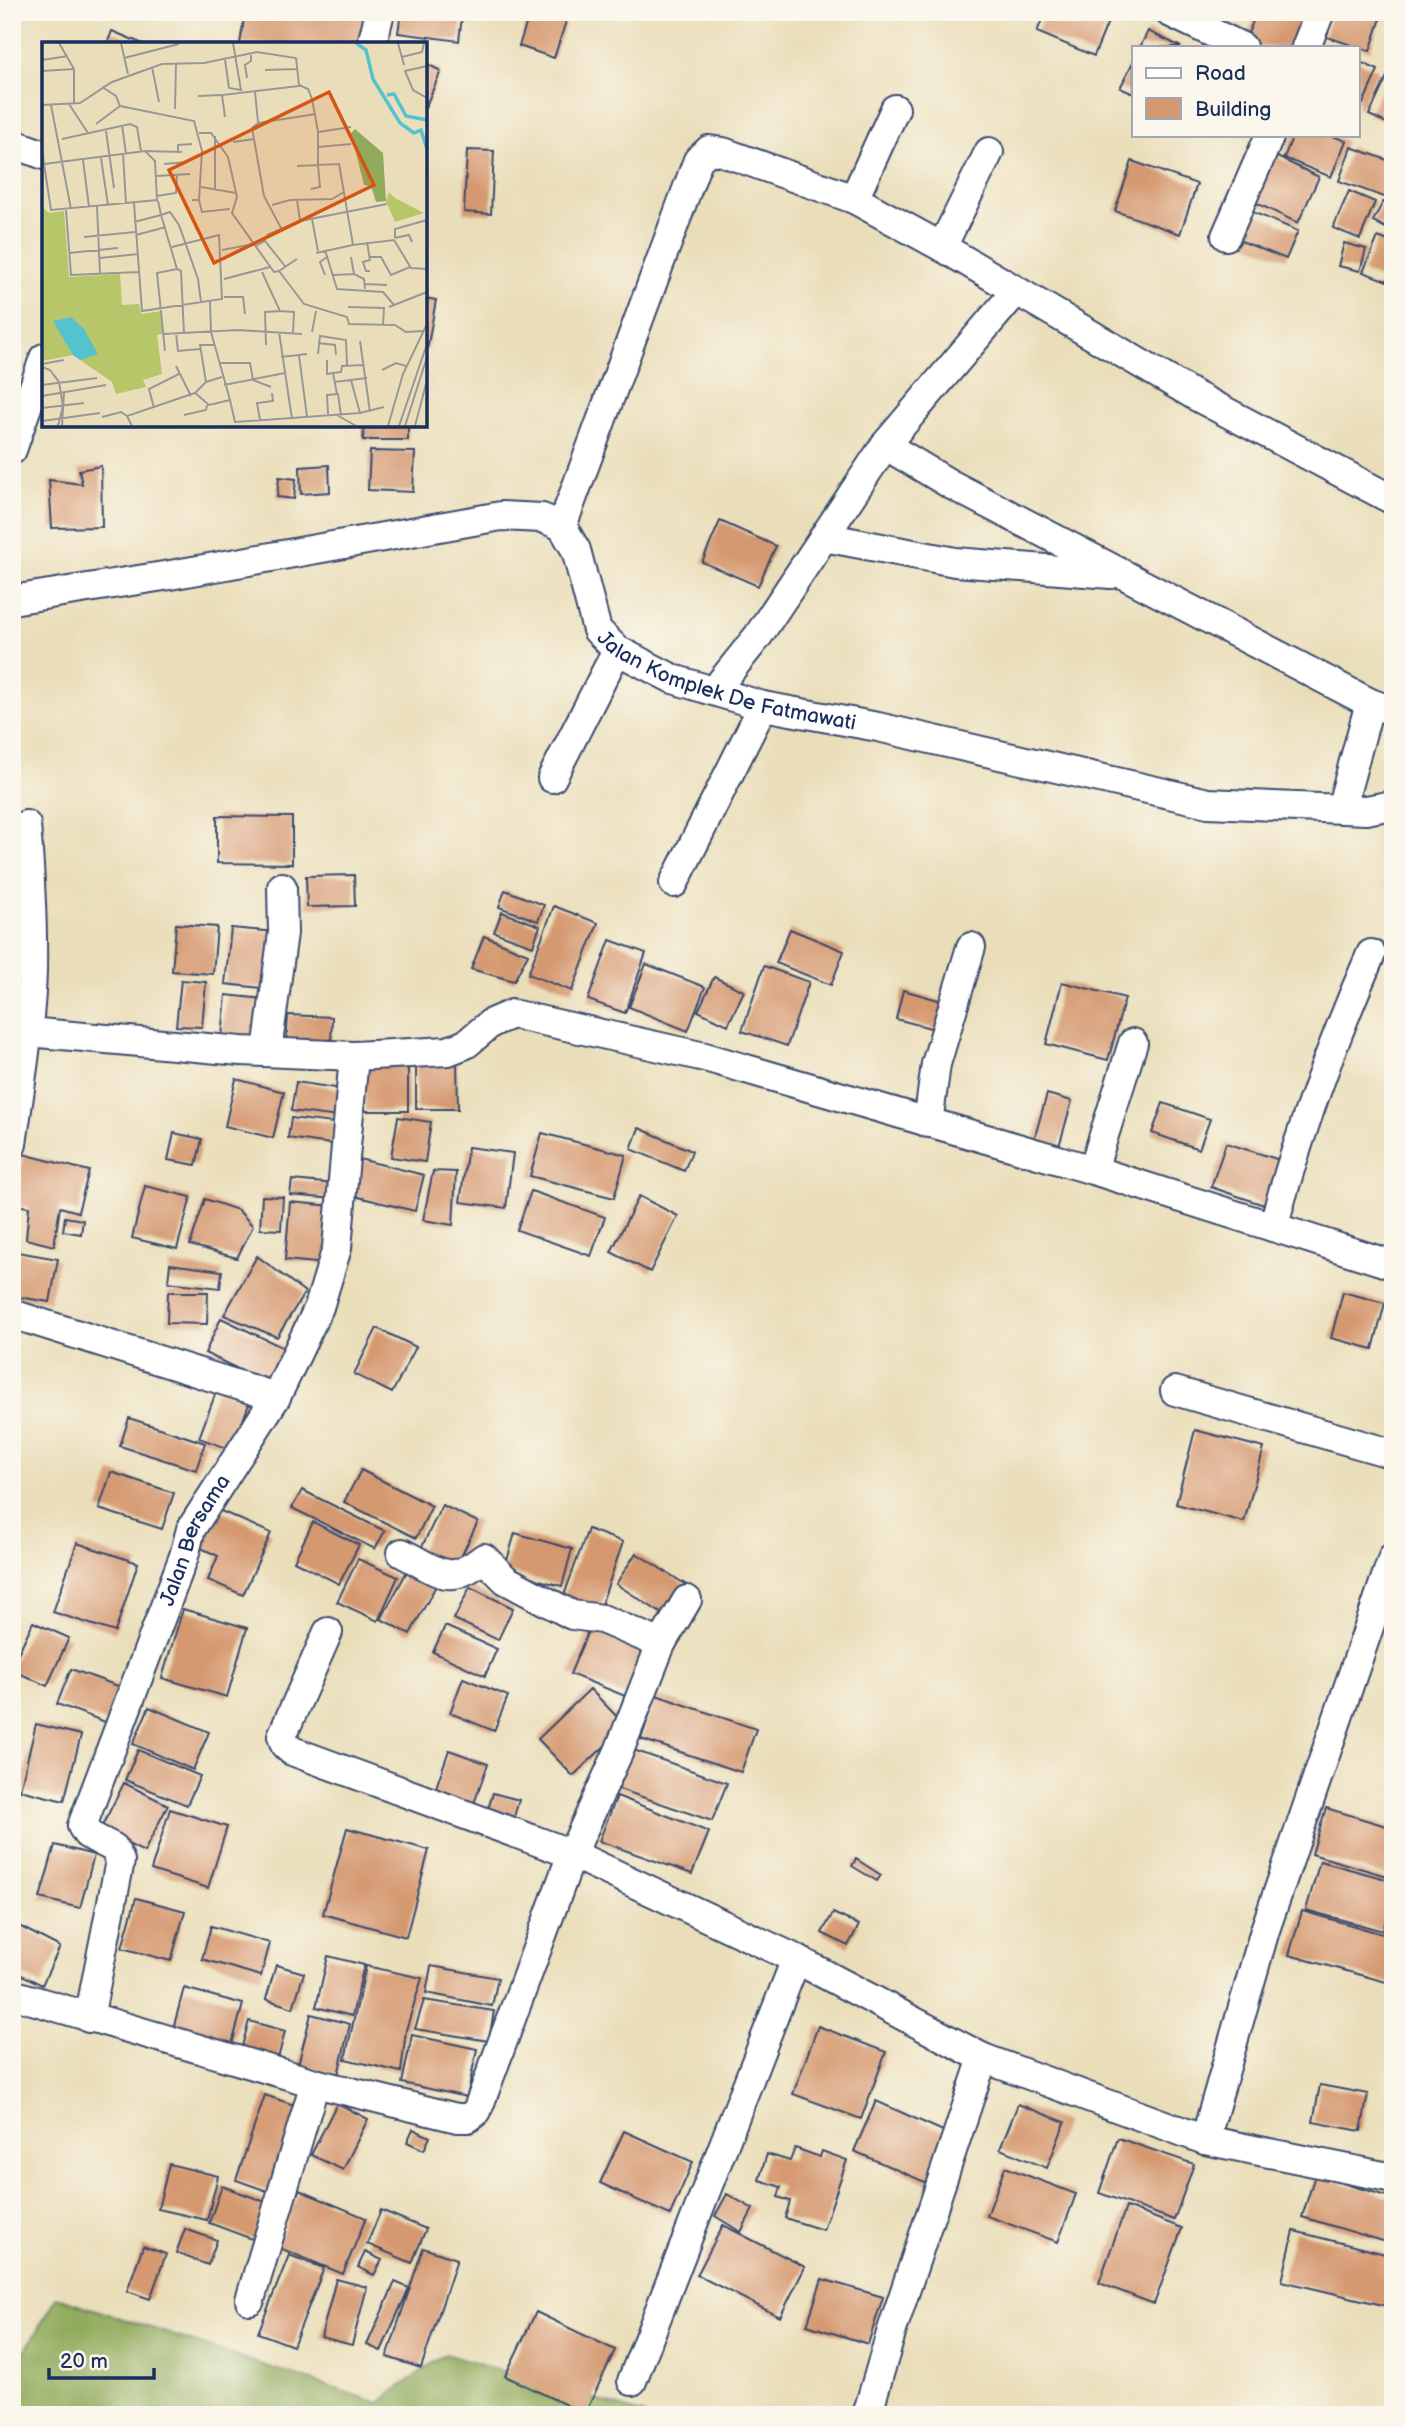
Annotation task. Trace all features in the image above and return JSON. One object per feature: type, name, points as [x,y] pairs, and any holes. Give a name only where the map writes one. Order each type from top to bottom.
[{"type":"street","points":[[372,42],[380,12]]},
{"type":"street","points":[[1169,12],[1240,46]]},
{"type":"street","points":[[1306,46],[1320,12]]},
{"type":"street","points":[[854,199],[895,109]]},
{"type":"street","points":[[1226,236],[1270,136]]},
{"type":"street","points":[[12,143],[42,154]]},
{"type":"street","points":[[12,600],[170,575],[501,516],[542,518],[562,526],[698,160],[709,150],[723,152],[854,199],[942,247],[1194,395],[1393,500]]},
{"type":"street","points":[[942,247],[989,152]]},
{"type":"street","points":[[714,691],[758,636],[885,445],[1016,291]]},
{"type":"street","points":[[12,450],[42,364]]},
{"type":"street","points":[[885,445],[950,484],[1381,707],[1341,809]]},
{"type":"street","name":"Jalan Komplek De Fatmawati","points":[[562,526],[576,550],[597,630],[617,650],[673,679],[763,706],[878,727],[1208,803],[1366,810],[1393,805]]},
{"type":"street","points":[[824,537],[956,562],[1124,575]]},
{"type":"street","points":[[552,778],[617,650]]},
{"type":"street","points":[[674,883],[763,706]]},
{"type":"street","points":[[12,1144],[28,1032],[32,972],[32,908],[26,825]]},
{"type":"street","points":[[267,1051],[283,933],[282,887]]},
{"type":"street","points":[[928,1123],[936,1064],[971,947]]},
{"type":"street","points":[[1273,1227],[1319,1079],[1371,954]]},
{"type":"street","points":[[28,1032],[354,1056],[448,1051],[466,1044],[491,1023],[512,1014],[705,1057],[1093,1170],[1393,1265]]},
{"type":"street","points":[[1093,1170],[1133,1043]]},
{"type":"street","name":"Jalan Bersama","points":[[89,2018],[120,1861],[114,1848],[87,1835],[82,1826],[184,1556],[191,1529],[275,1397],[319,1307],[337,1248],[354,1056]]},
{"type":"street","points":[[12,1314],[275,1397]]},
{"type":"street","points":[[1175,1391],[1393,1454]]},
{"type":"street","points":[[402,1553],[443,1574],[454,1576],[468,1571],[484,1558],[506,1580],[572,1615],[602,1619],[661,1644]]},
{"type":"street","points":[[1205,2140],[1265,1930],[1393,1558]]},
{"type":"street","points":[[12,1994],[315,2083],[457,2118],[468,2118],[477,2111],[572,1854],[619,1751],[661,1644],[687,1600]]},
{"type":"street","points":[[328,1632],[282,1736],[285,1745],[292,1751],[572,1854],[796,1959],[983,2058],[1205,2140],[1393,2178]]},
{"type":"street","points":[[632,2381],[796,1959]]},
{"type":"street","points":[[867,2415],[892,2330],[983,2058]]},
{"type":"street","points":[[250,2300],[315,2083]]},
{"type":"green space","points":[[57,2297],[378,2403],[445,2354],[645,2415],[12,2415],[12,2373]]},
{"type":"building","points":[[245,12],[347,12],[365,15],[361,42],[240,42]]},
{"type":"building","points":[[401,12],[462,16],[459,41],[398,33]]},
{"type":"building","points":[[530,12],[569,12],[554,58],[519,46]]},
{"type":"building","points":[[1045,12],[1112,12],[1094,56],[1037,32]]},
{"type":"building","points":[[1257,12],[1317,12],[1302,46],[1242,46]]},
{"type":"building","points":[[1332,12],[1383,12],[1370,51],[1324,36]]},
{"type":"building","points":[[112,31],[138,42],[108,42]]},
{"type":"building","points":[[1148,31],[1179,46],[1140,46]]},
{"type":"building","points":[[1360,62],[1378,70],[1360,108]]},
{"type":"building","points":[[427,64],[441,71],[427,103]]},
{"type":"building","points":[[1132,64],[1132,93],[1120,88]]},
{"type":"building","points":[[1393,64],[1393,126],[1369,115]]},
{"type":"building","points":[[1293,136],[1333,136],[1346,141],[1331,177],[1284,158]]},
{"type":"building","points":[[1351,147],[1393,162],[1393,200],[1339,181]]},
{"type":"building","points":[[467,150],[494,151],[491,214],[464,212]]},
{"type":"building","points":[[1273,155],[1319,177],[1298,223],[1252,201]]},
{"type":"building","points":[[1132,161],[1197,184],[1180,234],[1115,211]]},
{"type":"building","points":[[1349,191],[1375,202],[1360,239],[1333,228]]},
{"type":"building","points":[[1383,202],[1393,207],[1393,232],[1373,221]]},
{"type":"building","points":[[1248,210],[1298,231],[1286,259],[1236,239]]},
{"type":"building","points":[[1378,237],[1393,243],[1393,267],[1387,281],[1363,272]]},
{"type":"building","points":[[1344,243],[1366,249],[1360,271],[1338,266]]},
{"type":"building","points":[[427,298],[436,300],[427,350]]},
{"type":"building","points":[[364,427],[408,427],[408,440],[363,440]]},
{"type":"building","points":[[370,451],[415,452],[413,492],[368,490]]},
{"type":"building","points":[[329,465],[330,492],[301,494],[300,467]]},
{"type":"building","points":[[101,466],[102,527],[52,528],[49,480],[82,484],[79,470]]},
{"type":"building","points":[[279,477],[296,479],[294,499],[277,497]]},
{"type":"building","points":[[720,521],[776,546],[758,586],[702,562]]},
{"type":"building","points":[[217,816],[292,817],[292,864],[217,863]]},
{"type":"building","points":[[354,875],[355,906],[307,907],[306,876]]},
{"type":"building","points":[[505,890],[544,905],[538,921],[499,907]]},
{"type":"building","points":[[554,906],[598,923],[572,991],[528,974]]},
{"type":"building","points":[[502,912],[540,926],[533,946],[494,932]]},
{"type":"building","points":[[176,924],[217,927],[213,974],[172,971]]},
{"type":"building","points":[[231,928],[276,932],[270,989],[225,984]]},
{"type":"building","points":[[790,929],[844,951],[831,985],[776,963]]},
{"type":"building","points":[[484,936],[528,954],[514,981],[471,969]]},
{"type":"building","points":[[610,940],[646,953],[625,1013],[588,1000]]},
{"type":"building","points":[[646,964],[705,987],[688,1031],[629,1007]]},
{"type":"building","points":[[764,966],[809,982],[787,1046],[742,1031]]},
{"type":"building","points":[[714,977],[744,991],[728,1025],[698,1011]]},
{"type":"building","points":[[181,980],[206,982],[202,1027],[176,1026]]},
{"type":"building","points":[[1062,982],[1125,998],[1108,1060],[1046,1044]]},
{"type":"building","points":[[903,990],[949,1003],[942,1031],[896,1019]]},
{"type":"building","points":[[226,995],[265,999],[260,1041],[222,1037]]},
{"type":"building","points":[[288,1015],[332,1017],[331,1048],[286,1046]]},
{"type":"building","points":[[416,1061],[457,1061],[458,1109],[416,1109]]},
{"type":"building","points":[[365,1062],[408,1063],[408,1111],[365,1111]]},
{"type":"building","points":[[236,1079],[284,1092],[273,1138],[225,1126]]},
{"type":"building","points":[[296,1082],[342,1089],[338,1117],[291,1111]]},
{"type":"building","points":[[1047,1094],[1072,1101],[1058,1150],[1033,1143]]},
{"type":"building","points":[[1163,1103],[1210,1119],[1199,1149],[1152,1133]]},
{"type":"building","points":[[398,1117],[431,1122],[425,1162],[391,1157]]},
{"type":"building","points":[[291,1118],[334,1123],[331,1144],[288,1138]]},
{"type":"building","points":[[639,1128],[692,1151],[684,1171],[631,1149]]},
{"type":"building","points":[[174,1133],[202,1139],[196,1165],[168,1160]]},
{"type":"building","points":[[542,1133],[626,1155],[614,1198],[530,1176]]},
{"type":"building","points":[[1226,1143],[1283,1161],[1267,1206],[1211,1187]]},
{"type":"building","points":[[468,1147],[513,1153],[506,1208],[460,1202]]},
{"type":"building","points":[[23,1154],[89,1171],[78,1212],[60,1207],[54,1246],[26,1239],[29,1207],[13,1205]]},
{"type":"building","points":[[355,1158],[424,1175],[415,1211],[346,1194]]},
{"type":"building","points":[[433,1171],[456,1172],[453,1225],[423,1220]]},
{"type":"building","points":[[292,1180],[335,1184],[334,1199],[290,1195]]},
{"type":"building","points":[[145,1186],[191,1197],[177,1249],[132,1238]]},
{"type":"building","points":[[531,1191],[605,1217],[591,1256],[517,1230]]},
{"type":"building","points":[[262,1196],[283,1197],[281,1230],[260,1229]]},
{"type":"building","points":[[639,1196],[678,1216],[650,1272],[611,1252]]},
{"type":"building","points":[[205,1199],[238,1210],[253,1226],[237,1258],[190,1245]]},
{"type":"building","points":[[290,1202],[332,1206],[326,1264],[285,1260]]},
{"type":"building","points":[[65,1217],[83,1220],[81,1234],[63,1231]]},
{"type":"building","points":[[12,1251],[58,1259],[50,1302],[12,1296]]},
{"type":"building","points":[[257,1256],[305,1292],[277,1337],[224,1315]]},
{"type":"building","points":[[170,1264],[222,1271],[220,1288],[168,1282]]},
{"type":"building","points":[[168,1292],[208,1292],[207,1324],[167,1323]]},
{"type":"building","points":[[1343,1292],[1385,1303],[1373,1349],[1331,1338]]},
{"type":"building","points":[[221,1318],[288,1350],[271,1385],[205,1353]]},
{"type":"building","points":[[377,1328],[416,1347],[392,1393],[354,1374]]},
{"type":"building","points":[[219,1384],[252,1396],[232,1450],[199,1438]]},
{"type":"building","points":[[129,1418],[205,1443],[196,1470],[120,1446]]},
{"type":"building","points":[[1195,1430],[1264,1448],[1244,1522],[1176,1504]]},
{"type":"building","points":[[361,1470],[432,1506],[416,1538],[344,1502]]},
{"type":"building","points":[[111,1472],[174,1493],[162,1529],[99,1509]]},
{"type":"building","points":[[302,1490],[385,1531],[375,1549],[292,1508]]},
{"type":"building","points":[[442,1505],[478,1522],[453,1573],[418,1555]]},
{"type":"building","points":[[214,1508],[271,1533],[243,1595],[208,1580],[218,1556],[199,1547]]},
{"type":"building","points":[[313,1522],[359,1545],[339,1584],[294,1561]]},
{"type":"building","points":[[588,1529],[623,1542],[598,1614],[562,1601]]},
{"type":"building","points":[[515,1533],[572,1549],[562,1586],[504,1571]]},
{"type":"building","points":[[77,1543],[138,1563],[115,1632],[53,1612]]},
{"type":"building","points":[[636,1553],[688,1586],[667,1617],[616,1584]]},
{"type":"building","points":[[358,1559],[398,1577],[378,1621],[337,1602]]},
{"type":"building","points":[[410,1566],[438,1582],[410,1634],[381,1619]]},
{"type":"building","points":[[470,1587],[513,1608],[498,1640],[454,1619]]},
{"type":"building","points":[[183,1609],[247,1628],[227,1697],[162,1678]]},
{"type":"building","points":[[33,1622],[69,1638],[47,1686],[12,1670]]},
{"type":"building","points":[[591,1624],[651,1650],[630,1698],[570,1674]]},
{"type":"building","points":[[445,1626],[497,1649],[485,1676],[433,1652]]},
{"type":"building","points":[[71,1669],[129,1690],[116,1726],[57,1704]]},
{"type":"building","points":[[463,1678],[508,1696],[494,1731],[450,1713]]},
{"type":"building","points":[[590,1689],[626,1726],[573,1776],[538,1739]]},
{"type":"building","points":[[656,1695],[756,1729],[741,1772],[641,1739]]},
{"type":"building","points":[[149,1707],[209,1732],[193,1770],[133,1744]]},
{"type":"building","points":[[36,1724],[81,1735],[64,1801],[20,1790]]},
{"type":"building","points":[[628,1748],[727,1783],[712,1821],[613,1787]]},
{"type":"building","points":[[138,1750],[200,1776],[187,1805],[125,1780]]},
{"type":"building","points":[[449,1750],[488,1764],[472,1809],[433,1796]]},
{"type":"building","points":[[124,1783],[168,1805],[144,1852],[100,1830]]},
{"type":"building","points":[[493,1793],[519,1800],[511,1827],[485,1819]]},
{"type":"building","points":[[617,1796],[709,1832],[692,1874],[599,1841]]},
{"type":"building","points":[[1326,1808],[1393,1828],[1393,1878],[1312,1854]]},
{"type":"building","points":[[170,1809],[227,1827],[208,1888],[151,1870]]},
{"type":"building","points":[[347,1828],[429,1850],[406,1937],[323,1914]]},
{"type":"building","points":[[55,1845],[94,1855],[80,1908],[40,1898]]},
{"type":"building","points":[[856,1859],[881,1875],[877,1881],[852,1866]]},
{"type":"building","points":[[1320,1861],[1393,1881],[1393,1896],[1383,1931],[1306,1910]]},
{"type":"building","points":[[136,1898],[185,1911],[171,1961],[122,1948]]},
{"type":"building","points":[[1302,1911],[1393,1937],[1393,1984],[1289,1955]]},
{"type":"building","points":[[833,1913],[859,1925],[848,1946],[822,1933]]},
{"type":"building","points":[[19,1926],[60,1947],[42,1985],[12,1970],[12,1940]]},
{"type":"building","points":[[211,1926],[270,1943],[261,1976],[202,1959]]},
{"type":"building","points":[[328,1956],[364,1965],[352,2016],[316,2007]]},
{"type":"building","points":[[276,1965],[304,1973],[293,2008],[266,1999]]},
{"type":"building","points":[[366,1966],[422,1978],[406,2030],[401,2072],[345,2059]]},
{"type":"building","points":[[431,1966],[498,1978],[492,2006],[426,1993]]},
{"type":"building","points":[[184,1988],[243,2004],[232,2044],[173,2029]]},
{"type":"building","points":[[424,2000],[494,2011],[489,2041],[415,2029]]},
{"type":"building","points":[[311,2014],[350,2024],[338,2075],[298,2065]]},
{"type":"building","points":[[249,2021],[285,2031],[276,2067],[239,2057]]},
{"type":"building","points":[[818,2026],[886,2052],[861,2119],[793,2094]]},
{"type":"building","points":[[412,2035],[477,2049],[467,2097],[402,2083]]},
{"type":"building","points":[[1320,2085],[1368,2094],[1361,2131],[1313,2122]]},
{"type":"building","points":[[265,2095],[303,2108],[273,2193],[236,2180]]},
{"type":"building","points":[[876,2101],[952,2135],[929,2184],[854,2151]]},
{"type":"building","points":[[337,2103],[368,2119],[343,2170],[311,2155]]},
{"type":"building","points":[[1018,2104],[1065,2122],[1047,2168],[1000,2149]]},
{"type":"building","points":[[413,2129],[430,2137],[424,2150],[407,2142]]},
{"type":"building","points":[[624,2131],[693,2162],[670,2215],[600,2183]]},
{"type":"building","points":[[1118,2138],[1194,2164],[1174,2220],[1099,2193]]},
{"type":"building","points":[[795,2148],[820,2157],[822,2151],[847,2160],[823,2230],[785,2218],[790,2201],[778,2197],[781,2187],[759,2180],[767,2154],[790,2161]]},
{"type":"building","points":[[169,2164],[218,2176],[207,2220],[158,2209]]},
{"type":"building","points":[[1005,2167],[1076,2194],[1058,2242],[987,2216]]},
{"type":"building","points":[[1315,2175],[1393,2198],[1393,2244],[1302,2217]]},
{"type":"building","points":[[222,2186],[274,2205],[260,2242],[209,2223]]},
{"type":"building","points":[[299,2190],[366,2218],[343,2274],[277,2247]]},
{"type":"building","points":[[727,2194],[753,2209],[741,2232],[715,2216]]},
{"type":"building","points":[[1126,2207],[1182,2228],[1154,2304],[1099,2283]]},
{"type":"building","points":[[381,2210],[426,2229],[412,2263],[367,2244]]},
{"type":"building","points":[[723,2225],[805,2267],[780,2317],[697,2275]]},
{"type":"building","points":[[185,2229],[217,2240],[208,2265],[176,2253]]},
{"type":"building","points":[[1294,2231],[1393,2256],[1393,2283],[1387,2306],[1282,2281]]},
{"type":"building","points":[[143,2246],[166,2254],[150,2299],[127,2291]]},
{"type":"building","points":[[423,2248],[457,2259],[421,2368],[387,2357]]},
{"type":"building","points":[[365,2252],[382,2260],[374,2275],[358,2267]]},
{"type":"building","points":[[289,2255],[324,2268],[293,2346],[258,2333]]},
{"type":"building","points":[[336,2279],[367,2287],[352,2345],[321,2337]]},
{"type":"building","points":[[822,2279],[883,2297],[868,2344],[807,2325]]},
{"type":"building","points":[[395,2282],[409,2288],[381,2351],[367,2345]]},
{"type":"building","points":[[536,2312],[615,2350],[585,2414],[505,2376]]}]
